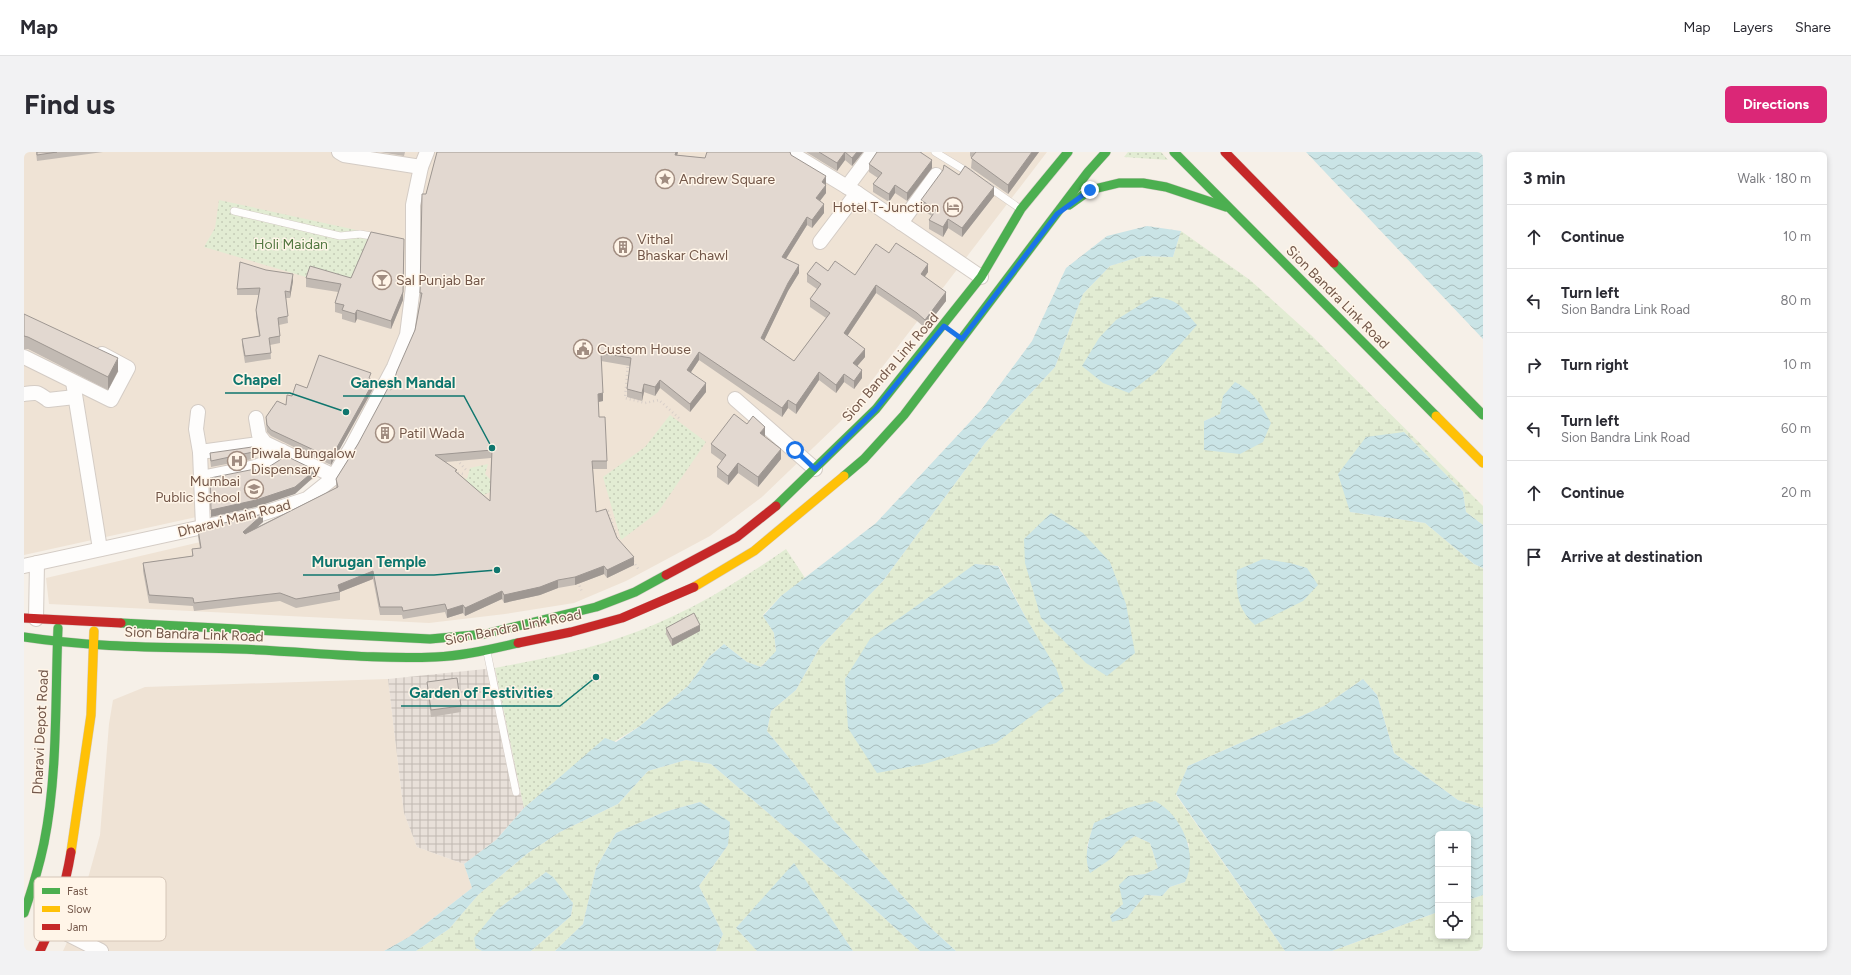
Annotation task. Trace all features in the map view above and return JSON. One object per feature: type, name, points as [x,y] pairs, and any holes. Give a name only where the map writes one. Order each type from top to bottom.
[{"type":"main road","name":"Sion Bandra Link Road","points":[[30,618],[94,623],[194,625],[430,639],[485,634],[596,607],[743,546],[805,510],[864,459],[904,415],[953,332],[981,278],[1021,209],[1068,152]]},
{"type":"main road","name":"Sion Bandra Link Road","points":[[24,637],[93,645],[239,649],[387,657],[436,657],[487,650],[571,632],[622,618],[690,589],[743,546],[786,496],[953,332],[1057,214],[1088,172],[1106,152]]},
{"type":"main road","name":"Sion Bandra Link Road","points":[[1174,152],[1483,463]]},
{"type":"main road","name":"Sion Bandra Link Road","points":[[1226,152],[1254,183],[1483,414]]},
{"type":"main road","points":[[1244,156],[1254,183]]},
{"type":"main road","points":[[1057,214],[1090,190],[1119,183],[1143,182],[1166,187],[1230,209]]},
{"type":"main road","name":"Dharavi Depot Road","points":[[36,877],[42,857],[53,784],[58,620]]},
{"type":"main road","points":[[67,877],[91,715],[94,623]]},
{"type":"main road","name":"Dharavi Depot Road","points":[[24,913],[34,883]]},
{"type":"main road","points":[[40,951],[45,941]]},
{"type":"street","points":[[339,152],[344,155],[421,167]]},
{"type":"street","name":"Dharavi Main Road","points":[[30,564],[258,515],[307,499],[334,476],[351,448],[394,367],[407,335],[413,287],[410,244],[413,205],[421,167],[427,152]]},
{"type":"street","points":[[820,242],[873,152]]},
{"type":"street","points":[[796,156],[901,222],[981,278]]},
{"type":"street","points":[[901,222],[936,175]]},
{"type":"street","points":[[24,357],[108,400],[113,398],[128,368],[92,349]]},
{"type":"street","points":[[73,382],[100,549]]},
{"type":"street","points":[[24,394],[37,392],[42,394],[48,400],[76,397]]},
{"type":"street","points":[[735,400],[815,469]]},
{"type":"street","points":[[198,412],[196,429],[200,452],[203,528]]},
{"type":"street","points":[[256,418],[259,435],[265,443],[334,476]]},
{"type":"street","points":[[200,452],[265,443]]},
{"type":"street","points":[[200,478],[255,467],[268,462],[282,451]]},
{"type":"street","points":[[30,564],[30,618]]},
{"type":"street","points":[[81,941],[101,951]]},
{"type":"lane","points":[[935,152],[966,170],[1021,209]]},
{"type":"lane","points":[[234,211],[340,236],[360,234],[386,238]]},
{"type":"lane","points":[[487,650],[516,792]]},
{"type":"lane","points":[[24,883],[34,883]]},
{"type":"path","points":[[628,360],[625,398],[645,403],[659,400],[681,420]]},
{"type":"path","points":[[456,460],[467,471]]},
{"type":"path","points":[[451,472],[463,474]]},
{"type":"path","points":[[601,513],[608,511],[620,544]]},
{"type":"path","points":[[629,556],[642,574]]},
{"type":"path","points":[[576,577],[583,596]]},
{"type":"shaded area","points":[[24,152],[423,152],[407,321],[390,363],[350,432],[320,476],[269,501],[24,555]]},
{"type":"shaded area","points":[[434,152],[1047,152],[841,421],[762,497],[710,536],[626,581],[574,603],[505,614],[429,623],[49,604],[46,578],[269,526],[319,503],[360,459],[412,333],[418,200]]},
{"type":"shaded area","points":[[495,668],[524,808],[496,840],[464,864],[417,847],[404,813],[388,679]]},
{"type":"shaded area","points":[[388,679],[404,813],[417,847],[464,864],[472,888],[409,937],[384,951],[63,951],[68,941],[166,941],[166,877],[88,877],[100,835],[109,724],[113,700],[145,687]]},
{"type":"green space","points":[[1128,152],[1161,152],[1168,160],[1124,157]]},
{"type":"green space","name":"Holi Maidan","points":[[219,200],[370,233],[351,280],[308,270],[306,277],[204,247],[215,228]]},
{"type":"green space","points":[[1181,231],[1250,280],[1311,335],[1483,506],[1483,525],[1466,512],[1463,492],[1404,432],[1350,512],[1425,523],[1474,564],[1483,568],[1483,808],[1458,800],[1394,753],[1377,695],[1363,679],[1324,706],[1188,766],[1176,795],[1285,951],[956,951],[933,930],[832,818],[795,765],[767,731],[771,711],[796,690],[820,647],[883,581],[985,443],[1055,367],[1083,294],[1110,266],[1142,256],[1173,257]],"holes":[[[1153,297],[1181,344],[1138,308]],[[1220,414],[1204,450],[1204,421]],[[975,564],[999,566],[1026,618]],[[1094,823],[1189,843],[1185,882],[1170,887],[1162,896],[1145,895],[1127,918],[1111,916],[1123,904],[1128,876],[1145,874],[1158,868],[1150,843],[1135,836],[1126,841],[1112,858],[1088,868],[1087,846]]]},
{"type":"green space","points":[[670,415],[706,442],[658,512],[621,540],[603,477],[645,447]]},
{"type":"green space","points":[[488,464],[485,474],[491,480],[495,490],[481,496],[463,478],[467,479],[470,468]]},
{"type":"green space","points":[[786,549],[805,578],[781,596],[763,615],[774,633],[776,652],[760,667],[747,662],[724,644],[710,656],[688,686],[640,726],[572,767],[524,808],[495,668],[573,652],[641,630],[706,600]]},
{"type":"green space","points":[[686,760],[711,764],[803,843],[920,951],[853,951],[794,864],[736,928],[757,951],[716,951],[723,934],[699,886],[728,845],[700,802],[664,812],[616,833],[596,868],[583,924],[555,951],[531,951],[571,916],[573,903],[546,872],[497,910],[476,948],[482,951],[416,951],[449,929],[478,895],[528,853],[560,832],[618,804],[648,771]]},
{"type":"green space","points":[[1483,895],[1483,951],[1332,951],[1435,913],[1435,939],[1471,939],[1471,899]]},
{"type":"water","points":[[1306,152],[1483,152],[1483,339]]},
{"type":"water","points":[[1147,226],[1181,231],[1173,257],[1142,256],[1110,266],[1083,294],[1055,367],[985,443],[883,581],[820,647],[796,690],[771,711],[767,731],[795,765],[832,818],[933,930],[956,951],[920,951],[803,843],[711,764],[686,760],[648,771],[618,804],[560,832],[528,853],[478,895],[449,929],[416,951],[384,951],[409,937],[472,888],[464,864],[496,840],[524,808],[605,738],[616,742],[640,726],[688,686],[710,656],[724,644],[747,662],[761,667],[776,651],[774,633],[763,616],[781,596],[876,523],[982,409],[1032,341],[1066,268],[1107,236]]},
{"type":"water","points":[[1153,297],[1168,299],[1179,305],[1197,325],[1156,372],[1129,393],[1103,383],[1082,366],[1099,338],[1116,320]]},
{"type":"water","points":[[1235,382],[1248,390],[1256,399],[1271,423],[1263,442],[1240,454],[1204,450],[1204,421],[1220,414],[1223,396]]},
{"type":"water","points":[[1404,432],[1463,492],[1466,512],[1483,525],[1483,568],[1474,564],[1425,523],[1350,512],[1338,474],[1366,437]]},
{"type":"water","points":[[1051,513],[1083,533],[1110,562],[1126,604],[1135,653],[1107,676],[1086,663],[1041,618],[1025,563],[1024,539]]},
{"type":"water","points":[[1263,559],[1290,563],[1307,568],[1318,585],[1303,601],[1255,625],[1244,613],[1239,600],[1237,570]]},
{"type":"water","points":[[975,564],[998,566],[1026,618],[1056,668],[1064,691],[996,743],[924,764],[877,773],[848,728],[845,679],[870,639]]},
{"type":"water","points":[[1363,679],[1377,695],[1394,753],[1458,800],[1483,808],[1483,895],[1471,899],[1471,831],[1435,831],[1435,913],[1332,951],[1285,951],[1176,794],[1188,766],[1324,706]]},
{"type":"water","points":[[1155,801],[1165,807],[1180,826],[1189,848],[1189,871],[1185,882],[1170,887],[1162,896],[1145,895],[1127,918],[1112,922],[1110,916],[1123,904],[1119,885],[1128,876],[1145,874],[1158,868],[1150,843],[1135,836],[1126,842],[1112,858],[1090,873],[1087,854],[1094,823],[1127,808]]},
{"type":"water","points":[[700,802],[730,822],[728,845],[699,886],[723,934],[716,951],[555,951],[583,924],[596,868],[616,833],[664,812]]},
{"type":"water","points":[[794,863],[853,951],[757,951],[736,928]]},
{"type":"water","points":[[546,872],[553,877],[573,903],[571,916],[531,951],[482,951],[476,948],[474,938],[497,910]]},
{"type":"building","points":[[37,152],[57,152],[37,155]]},
{"type":"building","points":[[437,152],[676,152],[675,155],[705,158],[707,152],[790,152],[791,155],[826,176],[822,182],[826,185],[816,198],[824,204],[812,220],[807,217],[782,257],[799,265],[788,283],[761,338],[794,361],[830,313],[810,299],[821,284],[807,274],[816,262],[828,271],[835,261],[855,275],[876,244],[889,253],[896,243],[928,264],[921,274],[946,292],[925,320],[876,285],[844,333],[865,349],[853,363],[862,370],[854,381],[844,374],[836,385],[819,372],[796,405],[788,400],[782,408],[699,352],[687,370],[706,383],[690,404],[660,380],[655,387],[644,384],[642,393],[627,389],[631,358],[601,353],[603,393],[598,394],[599,417],[605,417],[607,461],[592,461],[596,512],[606,509],[617,538],[634,557],[607,570],[604,566],[575,577],[558,580],[540,587],[504,595],[502,591],[465,608],[463,605],[447,610],[445,604],[403,611],[402,607],[380,607],[373,571],[338,585],[340,592],[296,599],[280,593],[194,603],[193,598],[149,595],[143,563],[193,556],[192,549],[201,548],[198,529],[263,514],[243,532],[245,534],[338,487],[336,479],[358,444],[388,388],[391,390],[397,371],[415,330],[422,293],[420,293],[422,194],[426,194]],"holes":[[[492,450],[490,501],[455,471],[457,470],[435,455]]]},
{"type":"building","points":[[819,152],[845,152],[837,163]]},
{"type":"building","points":[[845,152],[857,152],[852,158]]},
{"type":"building","points":[[877,152],[920,152],[932,160],[907,193],[895,185],[889,194],[873,184],[882,173],[869,164]]},
{"type":"building","points":[[976,152],[1032,152],[1008,185],[971,158]]},
{"type":"building","name":"Hotel T-Junction","points":[[944,165],[959,175],[965,166],[994,187],[962,228],[948,219],[943,227],[929,220],[936,210],[921,200],[943,170]]},
{"type":"building","name":"Sal Punjab Bar","points":[[371,232],[404,239],[403,292],[391,321],[357,310],[355,314],[342,310],[344,305],[335,303],[341,284],[306,278],[310,266],[351,278]]},
{"type":"building","points":[[240,262],[266,270],[293,274],[290,292],[285,291],[288,316],[278,318],[280,336],[269,338],[271,353],[245,356],[242,339],[260,336],[256,310],[260,288],[237,289]]},
{"type":"building","points":[[24,314],[118,358],[108,377],[24,336]]},
{"type":"building","points":[[319,355],[371,373],[369,378],[374,381],[331,458],[271,430],[267,425],[266,417],[277,401],[286,405],[287,395],[292,396],[296,384],[307,388]]},
{"type":"building","points":[[734,414],[747,424],[753,416],[765,427],[760,433],[781,449],[758,477],[738,463],[728,476],[717,467],[726,455],[711,444]]},
{"type":"building","points":[[252,447],[253,452],[211,461],[210,453]]},
{"type":"building","name":"Mumbai Public School","points":[[286,456],[315,470],[295,487],[256,500],[211,510],[210,478],[255,469],[256,475]]},
{"type":"building","points":[[694,613],[700,625],[672,639],[666,628]]},
{"type":"building","points":[[457,678],[461,706],[431,710],[427,682]]},
{"type":"traffic: fast","points":[[776,506],[876,409],[981,277],[1021,209],[1068,152]]},
{"type":"traffic: fast","points":[[844,476],[864,459],[904,415],[1088,172],[1106,152]]},
{"type":"traffic: fast","points":[[1174,152],[1436,416]]},
{"type":"traffic: fast","points":[[1069,205],[1090,190],[1119,183],[1143,183],[1166,187],[1226,207]]},
{"type":"traffic: fast","points":[[1334,263],[1483,415]]},
{"type":"traffic: fast","points":[[121,623],[430,639],[485,634],[596,607],[635,592],[666,575]]},
{"type":"traffic: fast","points":[[36,877],[44,843],[52,790],[58,628]]},
{"type":"traffic: fast","points":[[24,637],[51,641],[104,645],[263,650],[410,658],[456,655],[518,643]]},
{"type":"traffic: fast","points":[[24,913],[34,883]]},
{"type":"traffic: slow","points":[[1436,416],[1483,463]]},
{"type":"traffic: slow","points":[[694,587],[754,551],[844,476]]},
{"type":"traffic: slow","points":[[71,852],[91,715],[94,631]]},
{"type":"traffic: jam","points":[[1225,152],[1334,263]]},
{"type":"traffic: jam","points":[[666,575],[737,537],[776,506]]},
{"type":"traffic: jam","points":[[518,643],[571,632],[622,618],[694,587]]},
{"type":"traffic: jam","points":[[24,618],[121,623]]},
{"type":"traffic: jam","points":[[66,877],[71,852]]},
{"type":"traffic: jam","points":[[40,951],[45,941]]},
{"type":"place","name":"Andrew Square","points":[[665,179]]},
{"type":"place","name":"Hotel T-Junction","points":[[953,207]]},
{"type":"place","name":"Vithal Bhaskar Chawl","points":[[623,247]]},
{"type":"place","name":"Sal Punjab Bar","points":[[382,280]]},
{"type":"place","name":"Custom House","points":[[583,349]]},
{"type":"place","name":"Chapel","points":[[346,412]]},
{"type":"place","name":"Patil Wada","points":[[385,433]]},
{"type":"place","name":"Ganesh Mandal","points":[[492,448]]},
{"type":"place","name":"Piwala Bungalow Dispensary","points":[[237,461]]},
{"type":"place","name":"Mumbai Public School","points":[[254,489]]},
{"type":"place","name":"Murugan Temple","points":[[497,570]]},
{"type":"place","name":"Garden of Festivities","points":[[596,677]]},
{"type":"route","points":[[795,450],[815,469],[876,409],[944,326],[962,339],[1057,214],[1090,190]]}]
